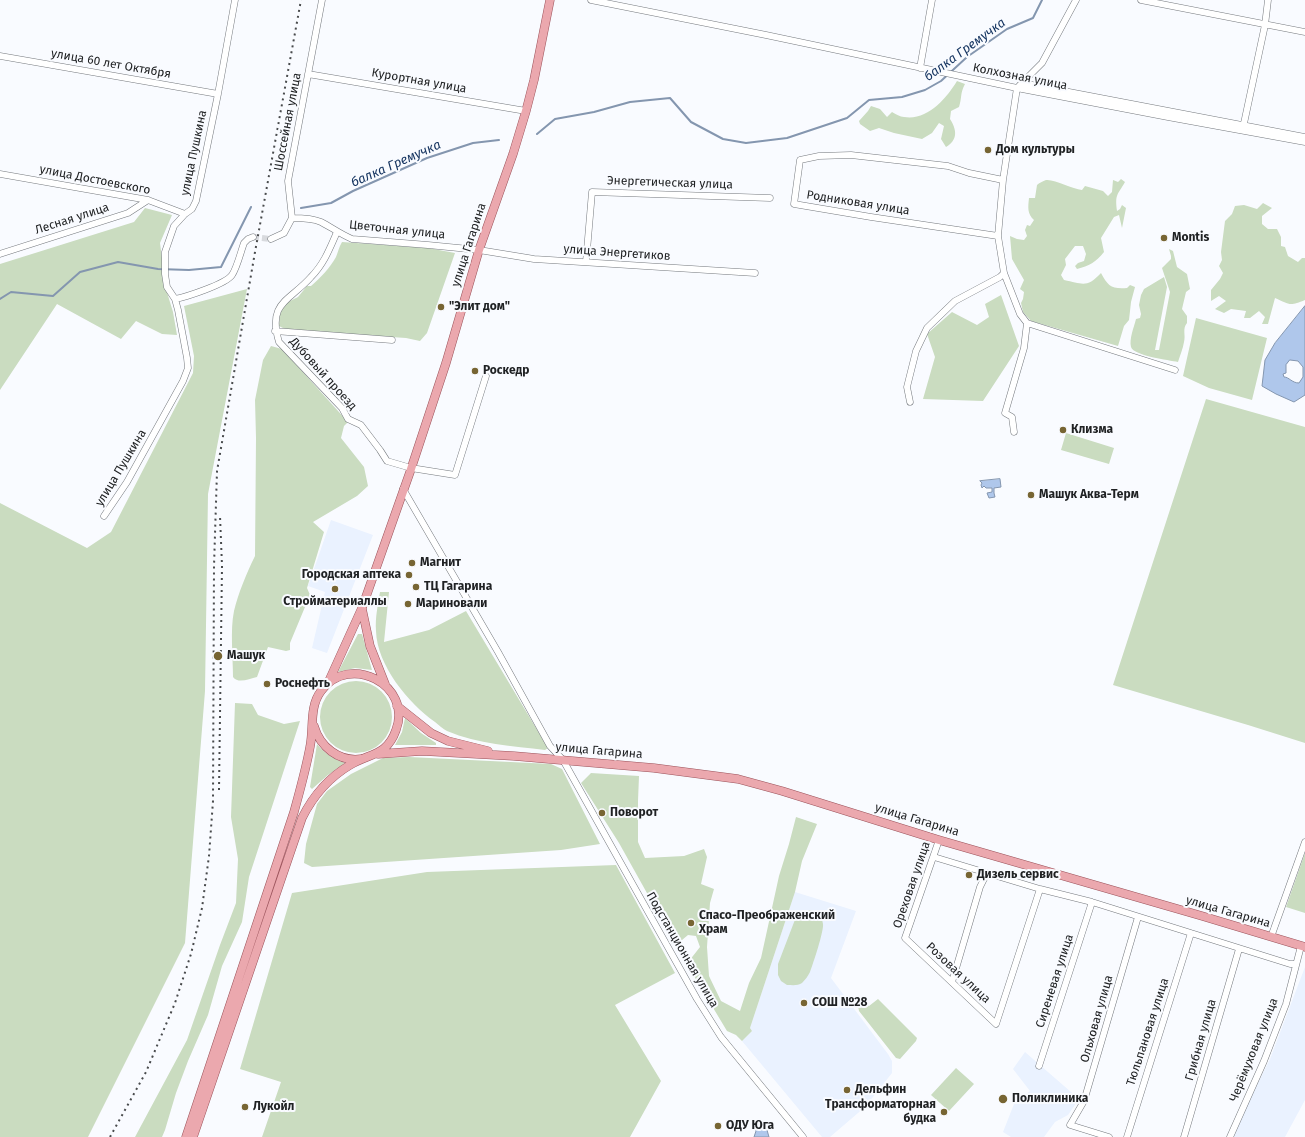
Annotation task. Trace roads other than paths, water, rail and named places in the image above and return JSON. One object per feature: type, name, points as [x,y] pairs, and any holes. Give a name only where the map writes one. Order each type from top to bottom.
[{"type":"main road","name":"улица Гагарина","points":[[328,683],[362,608],[446,362],[479,250],[522,125],[534,80],[550,0]]},
{"type":"main road","points":[[362,608],[370,646],[386,686]]},
{"type":"main road","points":[[186,1137],[294,812],[310,746],[314,704],[322,690],[328,683],[337,677],[358,673],[373,677],[386,686],[391,692],[397,706],[399,717],[395,734],[385,748],[350,765],[329,781],[313,798],[302,818],[193,1137]]},
{"type":"main road","points":[[397,706],[432,733],[448,741],[514,756]]},
{"type":"main road","points":[[313,724],[319,738],[328,750],[347,758],[357,759],[395,752],[422,751],[514,756]]},
{"type":"main road","name":"улица Гагарина","points":[[514,756],[654,768],[738,779],[1303,947]]},
{"type":"street","name":"улица Пушкина","points":[[104,516],[127,482],[188,368],[178,310],[175,299],[167,287],[165,274],[165,252],[174,226],[192,209],[196,201],[218,94],[235,0]]},
{"type":"street","name":"Шоссейная улица","points":[[292,218],[288,181],[322,0]]},
{"type":"street","name":"Колхозная улица","points":[[591,0],[944,73],[1168,117],[1305,137]]},
{"type":"street","points":[[920,68],[932,0]]},
{"type":"street","points":[[1076,0],[1042,63],[1018,87],[1003,180],[998,236],[1004,273],[1020,314],[1028,323],[1175,370]]},
{"type":"street","points":[[1141,0],[1305,32]]},
{"type":"street","points":[[1243,128],[1265,24],[1268,0]]},
{"type":"street","name":"улица 60 лет Октября","points":[[0,56],[218,94]]},
{"type":"street","name":"Курортная улица","points":[[308,74],[526,111]]},
{"type":"street","name":"Колхозная улица","points":[[1243,128],[1305,142]]},
{"type":"street","name":"Родниковая улица","points":[[998,236],[794,204],[800,160],[819,156],[851,155],[948,166],[969,174],[1003,180]]},
{"type":"street","name":"улица Достоевского","points":[[0,174],[148,200],[185,214]]},
{"type":"street","name":"Энергетическая улица","points":[[586,262],[592,192],[770,198]]},
{"type":"street","name":"Лесная улица","points":[[0,254],[128,213],[148,200]]},
{"type":"street","points":[[271,239],[284,233],[292,218]]},
{"type":"street","name":"Цветочная улица","points":[[292,218],[303,218],[319,221],[352,239],[479,250]]},
{"type":"street","name":"Цветочная улица","points":[[275,331],[275,320],[278,308],[311,278],[324,262],[337,232]]},
{"type":"street","points":[[175,299],[201,291],[232,276],[244,243],[253,237]]},
{"type":"street","name":"улица Энергетиков","points":[[479,250],[534,259],[755,273]]},
{"type":"street","points":[[910,402],[906,387],[916,351],[927,328],[955,301],[1000,277],[1004,273]]},
{"type":"street","points":[[1014,432],[1012,417],[1005,413],[1024,348],[1028,323]]},
{"type":"street","name":"Дубовый проезд","points":[[392,340],[275,331],[279,342],[342,408],[348,419],[361,425],[387,461],[411,468],[455,475],[486,376]]},
{"type":"street","name":"Подстанционная улица","points":[[403,489],[498,652],[550,746],[563,760],[697,999],[721,1037],[802,1137]]},
{"type":"street","name":"Ореховая улица","points":[[905,938],[939,840]]},
{"type":"street","points":[[1271,937],[1305,842]]},
{"type":"street","points":[[934,857],[1040,889],[1092,902],[1239,949],[1290,964],[1296,964]]},
{"type":"street","points":[[952,982],[980,887],[987,873]]},
{"type":"street","name":"Розовая улица","points":[[905,938],[996,1024],[1040,889]]},
{"type":"street","name":"Сиреневая улица","points":[[1039,1066],[1092,902]]},
{"type":"street","name":"Ольховая улица","points":[[1109,1137],[1070,1125],[1084,1101],[1138,917]]},
{"type":"street","name":"Тюльпановая улица","points":[[1127,1137],[1191,933]]},
{"type":"street","name":"Черёмуховая улица","points":[[1230,1137],[1264,1061],[1286,1004],[1296,964],[1303,947]]},
{"type":"street","name":"Грибная улица","points":[[1184,1137],[1239,949]]},
{"type":"water","points":[[1305,306],[1305,395],[1294,402],[1262,386],[1265,360],[1275,343]],"holes":[[[1290,360],[1298,361],[1303,367],[1303,377],[1299,383],[1284,377],[1283,374],[1286,373],[1286,365]]]},
{"type":"water","points":[[1000,479],[1001,487],[994,488],[995,497],[989,498],[987,493],[992,492],[992,488],[986,488],[984,486],[982,488],[982,483],[980,481]]},
{"type":"water","points":[[759,1127],[767,1130],[769,1137],[754,1137],[755,1130]]},
{"type":"waterway","name":"балка Гремучка","points":[[537,134],[555,119],[594,112],[630,102],[670,98],[691,122],[723,139],[746,143],[787,138],[847,118],[869,100],[902,97],[925,90],[941,81],[967,57],[1007,29],[1033,18],[1042,0]]},
{"type":"waterway","name":"балка Гремучка","points":[[301,208],[331,203],[353,191],[427,158],[473,143],[499,140]]},
{"type":"waterway","name":"балка Гремучка","points":[[0,299],[11,292],[53,296],[80,272],[118,262],[158,269],[189,270],[221,267],[251,207]]},
{"type":"tunnel","points":[[253,237],[271,239]]},
{"type":"railway","points":[[110,1137],[146,1072],[175,1003],[191,954],[202,908],[209,856],[213,801],[214,566],[217,471],[301,0]]},
{"type":"railway","points":[[219,790],[222,566],[220,516]]},
{"type":"place","name":"Дом культуры","points":[[988,150]]},
{"type":"place","name":"Montis","points":[[1164,238]]},
{"type":"place","name":"\"Элит дом\"","points":[[441,307]]},
{"type":"place","name":"Роскедр","points":[[475,371]]},
{"type":"place","name":"Клизма","points":[[1063,430]]},
{"type":"place","name":"Машук Аква-Терм","points":[[1031,495]]},
{"type":"place","name":"Магнит","points":[[412,563]]},
{"type":"place","name":"Городская аптека","points":[[409,575]]},
{"type":"place","name":"ТЦ Гагарина","points":[[416,587]]},
{"type":"place","name":"Стройматериаллы","points":[[335,589]]},
{"type":"place","name":"Мариновали","points":[[408,604]]},
{"type":"place","name":"Машук","points":[[218,656]]},
{"type":"place","name":"Роснефть","points":[[267,684]]},
{"type":"place","name":"Поворот","points":[[602,813]]},
{"type":"place","name":"Дизель сервис","points":[[969,875]]},
{"type":"place","name":"Спасо-Преображенский Храм","points":[[691,923]]},
{"type":"place","name":"СОШ №28","points":[[804,1003]]},
{"type":"place","name":"Дельфин","points":[[847,1090]]},
{"type":"place","name":"Поликлиника","points":[[1003,1099]]},
{"type":"place","name":"Лукойл","points":[[245,1107]]},
{"type":"place","name":"Трансформаторная будка","points":[[944,1112]]},
{"type":"place","name":"ОДУ Юга","points":[[718,1126]]}]
